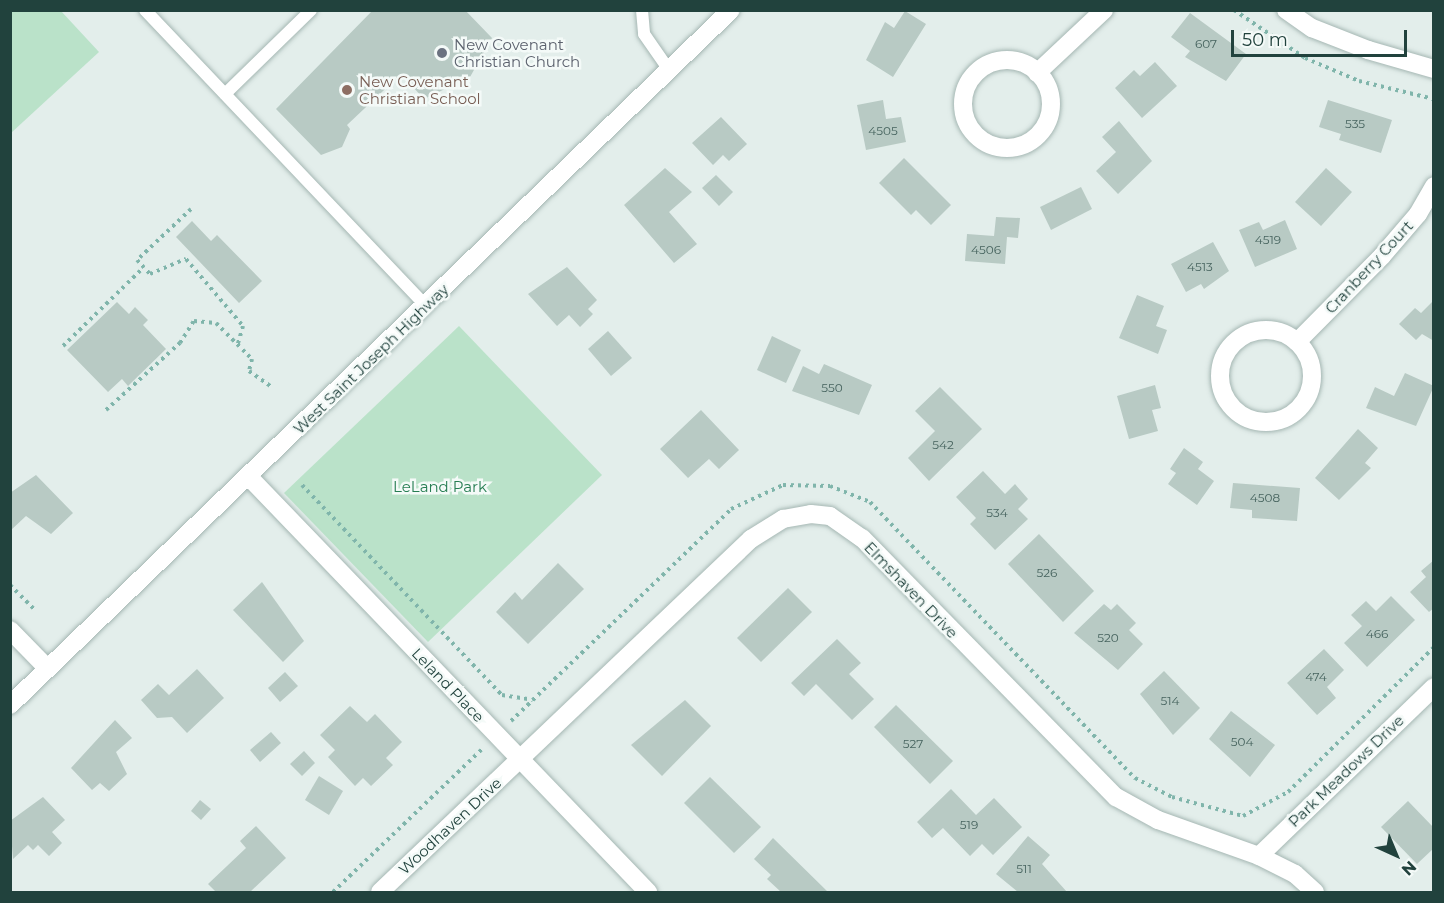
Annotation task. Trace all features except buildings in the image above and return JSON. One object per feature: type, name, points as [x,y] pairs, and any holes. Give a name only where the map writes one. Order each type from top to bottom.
[{"type":"street","name":"West Saint Joseph Highway","points":[[10,705],[731,10]]},
{"type":"street","points":[[1037,73],[1104,10]]},
{"type":"street","points":[[1286,10],[1368,50],[1434,69]]},
{"type":"street","points":[[1011,60],[1037,73],[1050,97],[1045,125],[1037,136],[1004,148],[973,133],[962,107],[964,92],[982,68],[1011,60]]},
{"type":"street","name":"Cranberry Court","points":[[1297,342],[1382,256],[1418,214],[1434,186]]},
{"type":"street","points":[[1269,330],[1297,342],[1306,353],[1311,382],[1297,409],[1278,419],[1255,421],[1230,405],[1221,369],[1240,337],[1269,330]]},
{"type":"street","name":"Leland Place","points":[[249,477],[648,892]]},
{"type":"street","name":"Elmshaven Drive","points":[[521,760],[751,539],[783,519],[830,516],[862,538],[1116,797],[1158,820],[1259,856],[1295,874],[1315,892]]},
{"type":"street","points":[[10,630],[48,669]]},
{"type":"street","name":"Park Meadows Drive","points":[[1259,856],[1434,687]]},
{"type":"street","name":"Woodhaven Drive","points":[[380,892],[521,760]]},
{"type":"lane","points":[[145,10],[425,306]]},
{"type":"lane","points":[[225,94],[311,10]]},
{"type":"lane","points":[[642,10],[644,34],[669,70]]},
{"type":"path","points":[[1234,10],[1305,58],[1359,81],[1434,99]]},
{"type":"path","points":[[191,209],[137,260],[150,274],[186,259],[243,326],[238,344]]},
{"type":"path","points":[[63,346],[144,267]]},
{"type":"path","points":[[106,410],[180,343],[194,321],[216,323],[252,359],[249,371],[272,387]]},
{"type":"path","points":[[302,484],[502,695],[533,700]]},
{"type":"path","points":[[333,892],[731,509],[783,485],[830,486],[870,502],[1135,777],[1172,797],[1243,816],[1287,792],[1434,647]]},
{"type":"path","points":[[10,585],[36,611]]},
{"type":"green space","points":[[11,10],[61,11],[99,52],[11,133]]},
{"type":"green space","name":"LeLand Park","points":[[459,326],[602,475],[428,642],[284,493]]},
{"type":"place","name":"New Covenant Christian Church","points":[[442,53]]},
{"type":"place","name":"New Covenant Christian School","points":[[347,90]]}]
